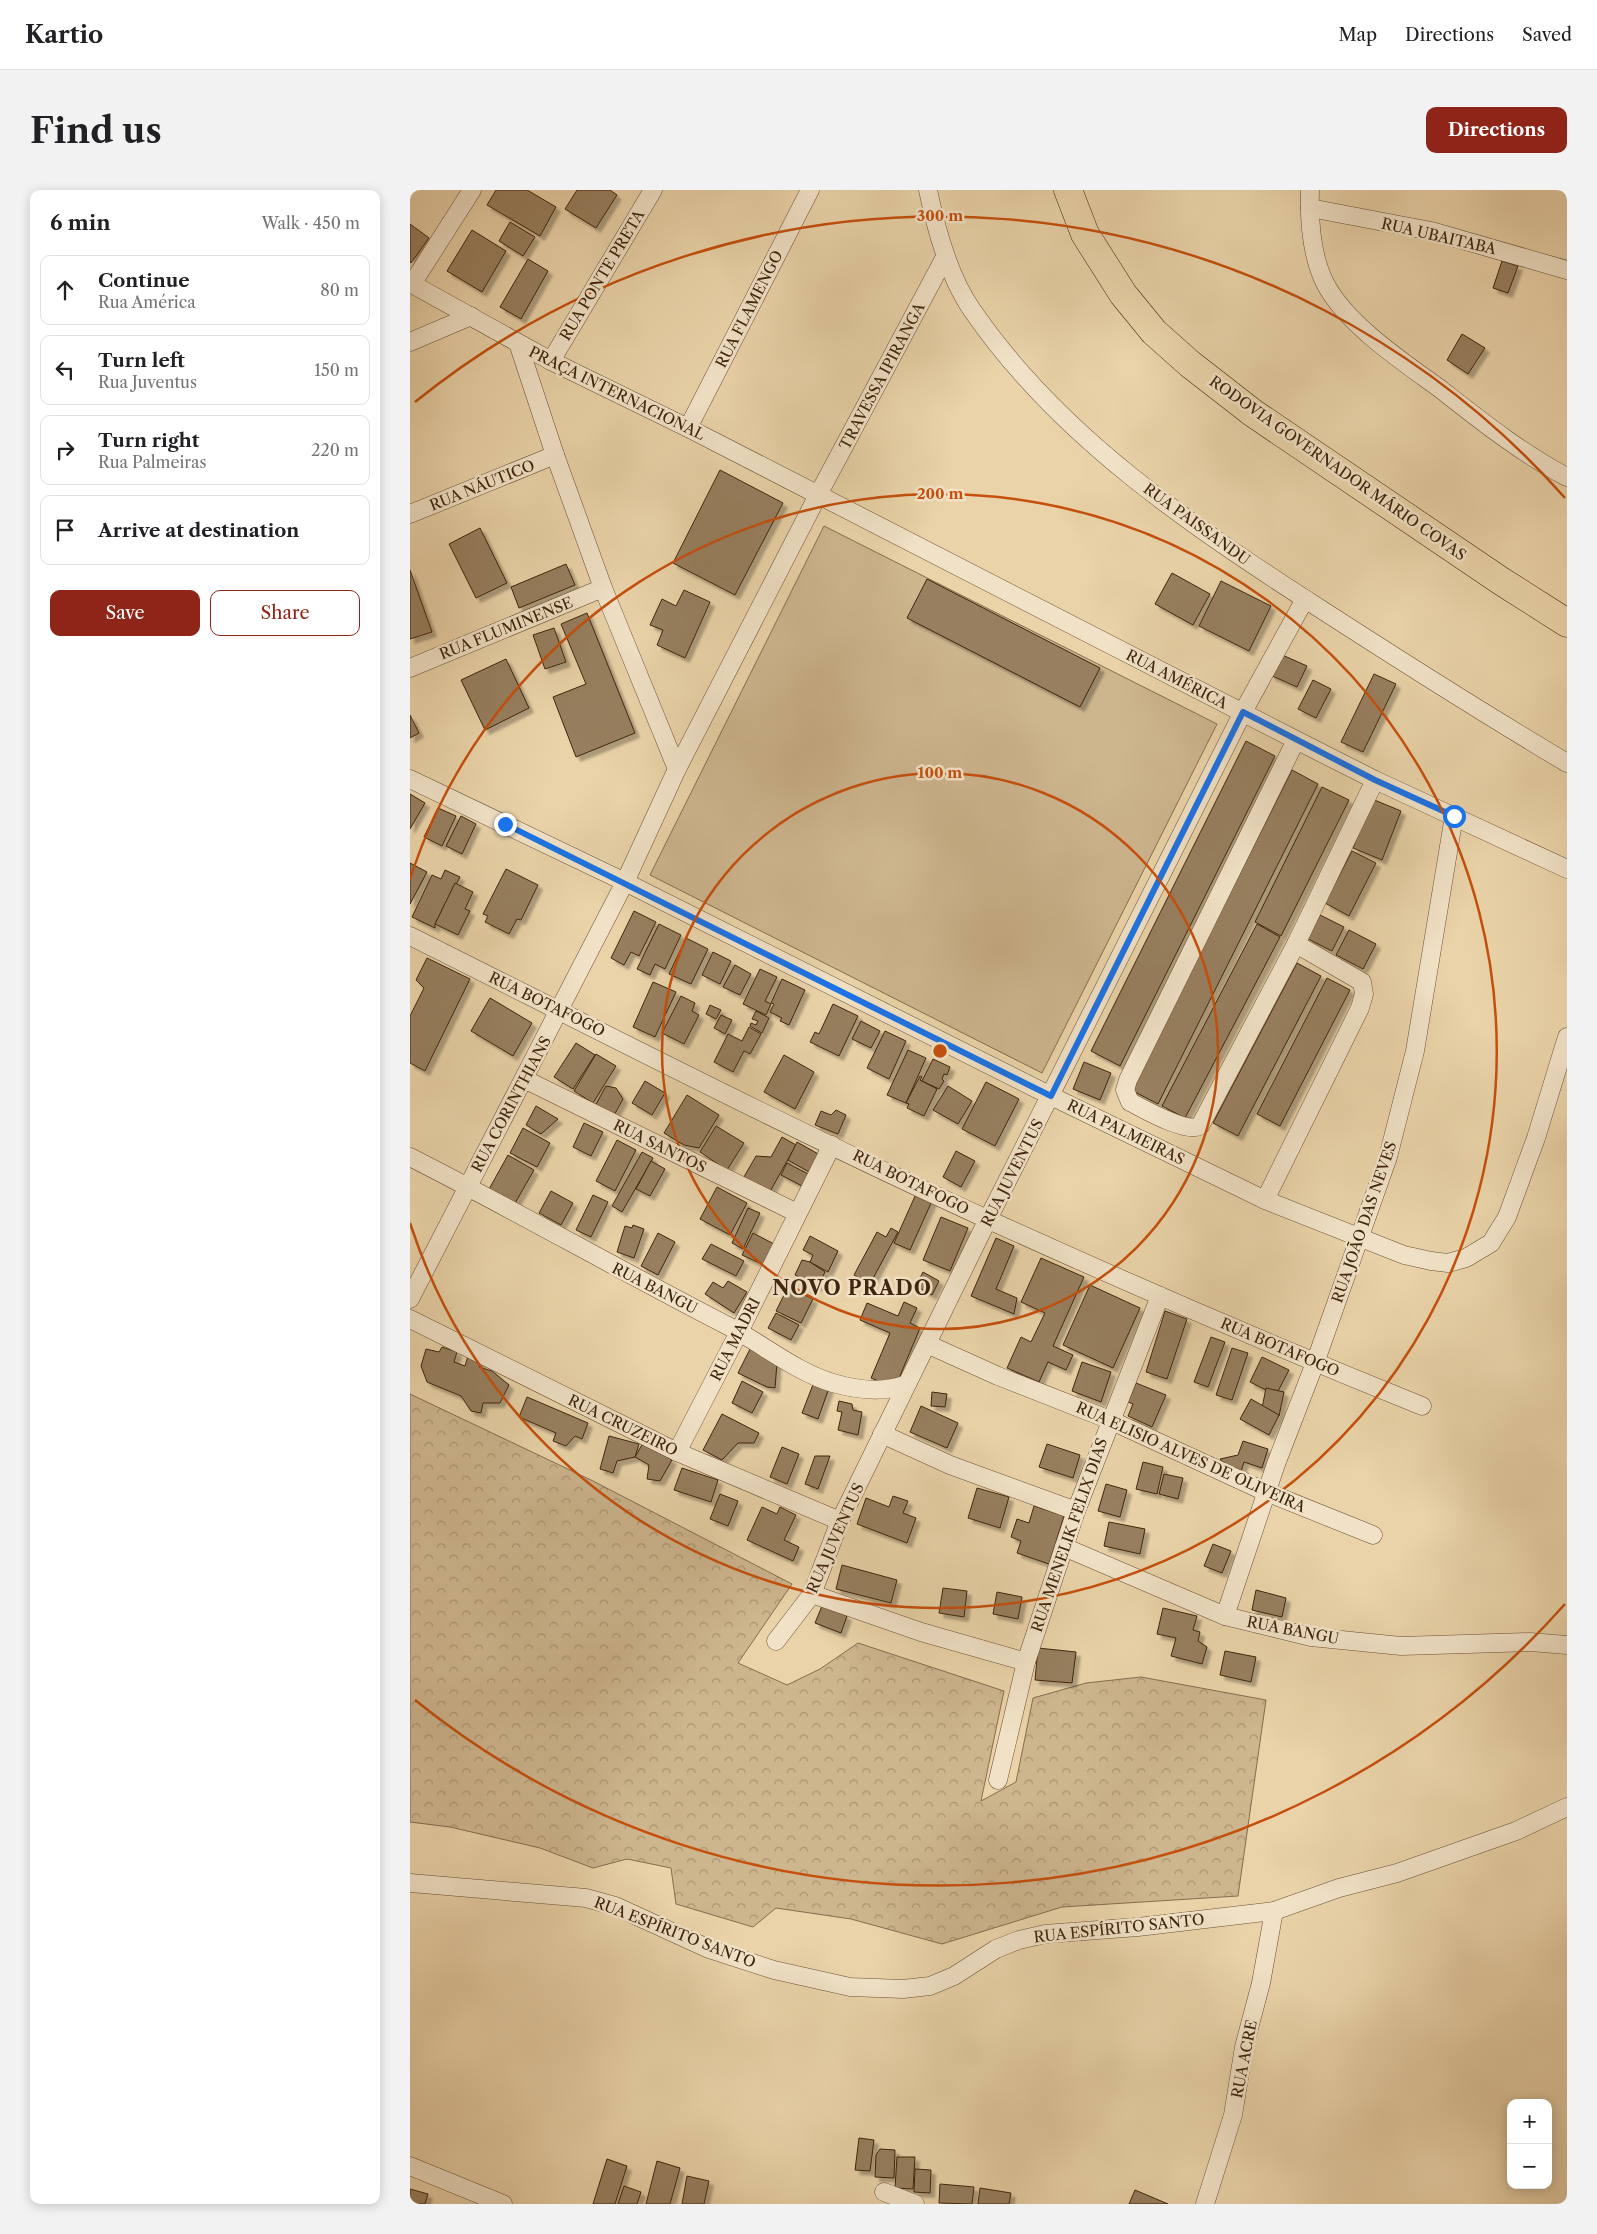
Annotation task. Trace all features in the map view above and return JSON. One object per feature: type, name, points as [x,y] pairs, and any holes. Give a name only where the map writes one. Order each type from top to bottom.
[{"type":"highway","name":"RODOVIA GOVERNADOR MÁRIO COVAS","points":[[1068,190],[1085,234],[1123,294],[1154,332],[1190,364],[1253,413],[1501,581],[1567,623]]},
{"type":"street","points":[[472,190],[411,284],[518,344]]},
{"type":"street","name":"RUA PONTE PRETA","points":[[551,361],[653,190]]},
{"type":"street","name":"RUA FLAMENGO","points":[[688,428],[810,190]]},
{"type":"street","name":"RUA PAISSANDU","points":[[928,190],[945,257],[970,308],[999,346],[1048,402],[1107,456],[1236,553],[1304,599],[1444,689],[1567,763]]},
{"type":"street","points":[[1310,190],[1314,256],[1325,284],[1350,316],[1390,353],[1506,440],[1567,477]]},
{"type":"street","name":"RUA UBAITABA","points":[[1310,208],[1431,231],[1567,270]]},
{"type":"street","name":"TRAVESSA IPIRANGA","points":[[818,495],[945,257]]},
{"type":"street","points":[[410,342],[471,316]]},
{"type":"street","name":"PRAÇA INTERNACIONAL","points":[[518,344],[818,495]]},
{"type":"street","name":"PRAÇA INTERNACIONAL","points":[[518,344],[555,455],[603,588],[677,769]]},
{"type":"street","name":"RUA NÁUTICO","points":[[410,514],[555,455]]},
{"type":"street","points":[[625,882],[677,769],[818,495]]},
{"type":"street","name":"RUA AMÉRICA","points":[[818,495],[1375,780],[1567,868]]},
{"type":"street","name":"RUA FLUMINENSE","points":[[410,668],[603,588]]},
{"type":"street","name":"RUA JUVENTUS","points":[[776,1641],[812,1594],[840,1521],[882,1434],[1243,712],[1304,599]]},
{"type":"street","points":[[1296,740],[1128,1080],[1125,1090],[1130,1102],[1184,1127],[1194,1128],[1200,1126],[1296,944],[1375,780]]},
{"type":"street","name":"RUA PALMEIRAS","points":[[410,779],[625,882],[1051,1096],[1265,1200],[1404,1255],[1431,1261],[1448,1262],[1466,1258],[1491,1243],[1507,1217],[1536,1138],[1567,1036]]},
{"type":"street","name":"RUA JOÃO DAS NEVES","points":[[1225,1616],[1266,1492],[1315,1363],[1388,1157],[1415,1051],[1454,816]]},
{"type":"street","name":"RUA CORINTHIANS","points":[[410,1299],[625,882]]},
{"type":"street","name":"RUA BOTAFOGO","points":[[410,936],[988,1220],[1315,1363],[1422,1406]]},
{"type":"street","points":[[1265,1200],[1360,1008],[1364,994],[1362,982],[1296,944]]},
{"type":"street","name":"RUA SANTOS","points":[[524,1078],[797,1213]]},
{"type":"street","name":"RUA MADRI","points":[[677,1452],[740,1332],[832,1145]]},
{"type":"street","name":"RUA BANGU","points":[[410,1157],[598,1259],[740,1332],[809,1373],[834,1383],[878,1390],[893,1389],[907,1384]]},
{"type":"street","name":"RUA MENELIK FELIX DIAS","points":[[998,1780],[1026,1662],[1076,1511],[1160,1296]]},
{"type":"street","name":"RUA CRUZEIRO","points":[[410,1319],[677,1452],[840,1521]]},
{"type":"street","name":"RUA ELISIO ALVES DE OLIVEIRA","points":[[927,1344],[998,1376],[1110,1420],[1266,1492],[1373,1535]]},
{"type":"street","points":[[882,1434],[950,1465],[1076,1511]]},
{"type":"street","name":"RUA BANGU","points":[[1064,1547],[1225,1616],[1312,1637],[1401,1646],[1530,1642],[1567,1645]]},
{"type":"street","points":[[812,1594],[920,1632],[1026,1662]]},
{"type":"street","name":"RUA ESPÍRITO SANTO","points":[[410,1883],[586,1898],[615,1906],[709,1949],[774,1970],[850,1987],[894,1989],[930,1986],[954,1976],[996,1949],[1019,1940],[1045,1934],[1138,1927],[1274,1911],[1339,1888],[1397,1873],[1516,1830],[1567,1807]]},
{"type":"street","name":"RUA ACRE","points":[[1205,2204],[1232,2115],[1244,2048],[1260,1984],[1274,1911]]},
{"type":"street","points":[[410,2166],[503,2204]]},
{"type":"street","points":[[884,2192],[915,2204]]},
{"type":"green space","points":[[824,526],[1217,724],[1042,1073],[650,875]]},
{"type":"green space","points":[[410,1394],[593,1481],[792,1584],[738,1663],[787,1685],[820,1669],[858,1643],[1004,1691],[981,1801],[1016,1782],[1033,1698],[1086,1683],[1141,1677],[1266,1700],[1238,1896],[1062,1907],[942,1944],[851,1919],[776,1908],[753,1927],[676,1904],[671,1868],[627,1859],[593,1868],[540,1848],[450,1827],[410,1822]]},
{"type":"building","points":[[496,190],[527,190],[556,207],[540,236],[487,205]]},
{"type":"building","points":[[577,190],[610,190],[617,195],[596,228],[565,209]]},
{"type":"building","points":[[510,222],[535,237],[523,256],[499,241]]},
{"type":"building","points":[[410,224],[429,238],[411,263],[410,262]]},
{"type":"building","points":[[472,230],[506,251],[482,292],[447,271]]},
{"type":"building","points":[[528,259],[548,271],[521,319],[500,307]]},
{"type":"building","points":[[1502,261],[1518,266],[1508,293],[1493,288]]},
{"type":"building","points":[[1462,334],[1485,348],[1468,374],[1447,360]]},
{"type":"building","points":[[720,470],[783,503],[735,595],[673,563]]},
{"type":"building","points":[[480,528],[507,583],[476,598],[449,544]]},
{"type":"building","points":[[566,564],[575,585],[519,608],[511,587]]},
{"type":"building","points":[[410,570],[432,632],[410,639]]},
{"type":"building","points":[[1172,573],[1210,594],[1193,625],[1155,604]]},
{"type":"building","points":[[927,579],[1100,668],[1080,707],[907,618]]},
{"type":"building","points":[[1221,581],[1271,606],[1249,651],[1199,626]]},
{"type":"building","points":[[684,590],[710,602],[685,658],[657,645],[663,630],[650,625],[662,599],[676,606]]},
{"type":"building","points":[[587,613],[635,733],[576,757],[553,697],[586,684],[561,624]]},
{"type":"building","points":[[554,628],[566,662],[545,669],[533,635]]},
{"type":"building","points":[[1280,654],[1307,666],[1297,687],[1270,675]]},
{"type":"building","points":[[506,659],[529,708],[485,730],[461,680]]},
{"type":"building","points":[[1374,674],[1396,684],[1363,752],[1341,742]]},
{"type":"building","points":[[1313,680],[1331,689],[1316,718],[1298,709]]},
{"type":"building","points":[[410,715],[419,733],[410,738]]},
{"type":"building","points":[[1246,741],[1275,756],[1120,1066],[1091,1051]]},
{"type":"building","points":[[1292,770],[1318,784],[1158,1104],[1131,1090]]},
{"type":"building","points":[[1322,787],[1349,800],[1281,936],[1255,922]]},
{"type":"building","points":[[410,794],[425,803],[410,829]]},
{"type":"building","points":[[1372,799],[1401,811],[1382,860],[1353,848]]},
{"type":"building","points":[[438,808],[456,816],[442,846],[424,837]]},
{"type":"building","points":[[461,816],[476,824],[462,854],[446,846]]},
{"type":"building","points":[[1352,851],[1376,863],[1349,916],[1325,903]]},
{"type":"building","points":[[410,863],[427,872],[410,904]]},
{"type":"building","points":[[506,869],[538,885],[521,920],[517,919],[509,934],[485,922],[488,916],[483,914]]},
{"type":"building","points":[[445,870],[460,877],[435,924],[435,928],[412,917],[432,875],[441,879]]},
{"type":"building","points":[[455,883],[473,892],[465,909],[470,911],[458,935],[435,924]]},
{"type":"building","points":[[634,911],[656,922],[639,956],[631,952],[624,965],[611,958]]},
{"type":"building","points":[[1320,915],[1344,927],[1332,951],[1308,939]]},
{"type":"building","points":[[659,924],[681,935],[665,969],[655,964],[650,975],[637,969]]},
{"type":"building","points":[[1257,924],[1280,937],[1185,1118],[1162,1106]]},
{"type":"building","points":[[1349,930],[1376,944],[1363,969],[1336,955]]},
{"type":"building","points":[[686,938],[708,949],[691,984],[669,974]]},
{"type":"building","points":[[713,952],[731,961],[720,984],[702,975]]},
{"type":"building","points":[[427,958],[470,979],[425,1071],[410,1063],[410,1016],[424,988],[416,980]]},
{"type":"building","points":[[1297,963],[1321,976],[1238,1136],[1213,1123]]},
{"type":"building","points":[[735,965],[751,974],[740,995],[723,987]]},
{"type":"building","points":[[760,969],[777,977],[765,1001],[771,1004],[766,1015],[743,1004]]},
{"type":"building","points":[[1327,978],[1350,990],[1280,1126],[1257,1114]]},
{"type":"building","points":[[782,979],[805,990],[789,1025],[780,1021],[782,1018],[770,1012],[774,1004],[771,1003]]},
{"type":"building","points":[[653,982],[676,992],[655,1037],[633,1027]]},
{"type":"building","points":[[681,996],[695,1003],[692,1011],[699,1015],[684,1044],[662,1033]]},
{"type":"building","points":[[490,998],[532,1023],[513,1056],[471,1031]]},
{"type":"building","points":[[833,1004],[858,1016],[839,1056],[810,1042],[815,1032],[819,1034]]},
{"type":"building","points":[[710,1005],[721,1010],[716,1019],[706,1014]]},
{"type":"building","points":[[756,1011],[769,1018],[762,1033],[750,1026],[751,1023],[756,1025],[758,1021],[752,1019]]},
{"type":"building","points":[[721,1015],[732,1020],[725,1034],[714,1028]]},
{"type":"building","points":[[861,1021],[880,1031],[871,1048],[852,1039]]},
{"type":"building","points":[[749,1027],[761,1034],[750,1054],[744,1051],[733,1072],[714,1062],[728,1034],[742,1041]]},
{"type":"building","points":[[885,1031],[906,1041],[889,1079],[867,1068]]},
{"type":"building","points":[[576,1043],[595,1055],[573,1089],[554,1077]]},
{"type":"building","points":[[908,1050],[926,1058],[906,1103],[887,1095]]},
{"type":"building","points":[[596,1054],[616,1066],[593,1103],[574,1091]]},
{"type":"building","points":[[784,1055],[814,1072],[795,1109],[764,1092]]},
{"type":"building","points":[[933,1059],[950,1067],[947,1075],[944,1074],[942,1079],[944,1081],[939,1089],[922,1081]]},
{"type":"building","points":[[1084,1062],[1111,1073],[1100,1100],[1073,1089]]},
{"type":"building","points":[[920,1076],[922,1077],[920,1080],[937,1089],[924,1116],[907,1108],[909,1104],[906,1103]]},
{"type":"building","points":[[645,1081],[665,1093],[652,1115],[632,1103]]},
{"type":"building","points":[[986,1082],[1019,1099],[995,1146],[962,1129]]},
{"type":"building","points":[[606,1086],[616,1088],[623,1099],[612,1119],[594,1108]]},
{"type":"building","points":[[948,1086],[972,1101],[958,1124],[933,1110]]},
{"type":"building","points":[[687,1095],[719,1115],[699,1148],[684,1145],[664,1133]]},
{"type":"building","points":[[536,1106],[558,1119],[541,1134],[526,1125]]},
{"type":"building","points":[[836,1110],[846,1115],[838,1134],[815,1125],[821,1111],[831,1115]]},
{"type":"building","points":[[584,1123],[603,1132],[591,1156],[573,1147]]},
{"type":"building","points":[[716,1126],[744,1143],[727,1170],[700,1152]]},
{"type":"building","points":[[523,1128],[550,1143],[537,1167],[510,1153]]},
{"type":"building","points":[[782,1137],[796,1145],[767,1197],[741,1182],[756,1156],[771,1157]]},
{"type":"building","points":[[617,1140],[636,1150],[615,1191],[596,1181]]},
{"type":"building","points":[[797,1142],[820,1155],[811,1173],[788,1160]]},
{"type":"building","points":[[956,1151],[975,1161],[961,1187],[943,1177]]},
{"type":"building","points":[[642,1152],[653,1158],[622,1212],[612,1206]]},
{"type":"building","points":[[508,1155],[534,1170],[514,1205],[488,1191]]},
{"type":"building","points":[[651,1161],[665,1169],[650,1196],[636,1189]]},
{"type":"building","points":[[787,1163],[810,1175],[804,1187],[781,1175]]},
{"type":"building","points":[[717,1187],[747,1203],[730,1235],[700,1219]]},
{"type":"building","points":[[551,1191],[573,1203],[561,1225],[539,1213]]},
{"type":"building","points":[[916,1194],[932,1201],[910,1250],[894,1243]]},
{"type":"building","points":[[593,1195],[608,1202],[591,1237],[576,1230]]},
{"type":"building","points":[[748,1208],[760,1213],[743,1249],[732,1243]]},
{"type":"building","points":[[941,1217],[968,1228],[950,1271],[923,1260]]},
{"type":"building","points":[[633,1225],[644,1229],[634,1258],[617,1252],[625,1226],[632,1228]]},
{"type":"building","points":[[891,1228],[898,1232],[870,1284],[854,1275],[877,1232],[886,1237]]},
{"type":"building","points":[[658,1233],[675,1242],[658,1275],[641,1266]]},
{"type":"building","points":[[753,1233],[774,1244],[764,1265],[742,1255]]},
{"type":"building","points":[[810,1236],[838,1251],[828,1272],[810,1262],[813,1255],[803,1250]]},
{"type":"building","points":[[996,1238],[1014,1246],[996,1289],[1017,1298],[1014,1314],[971,1296]]},
{"type":"building","points":[[711,1244],[744,1261],[736,1276],[702,1259]]},
{"type":"building","points":[[1041,1258],[1084,1277],[1053,1346],[1073,1355],[1066,1370],[1048,1362],[1039,1382],[1007,1368],[1021,1337],[1031,1342],[1045,1313],[1021,1302]]},
{"type":"building","points":[[802,1260],[810,1262],[825,1272],[818,1287],[795,1275]]},
{"type":"building","points":[[923,1272],[939,1281],[932,1295],[916,1286]]},
{"type":"building","points":[[728,1281],[747,1292],[734,1313],[705,1294],[713,1282],[723,1288]]},
{"type":"building","points":[[1090,1285],[1140,1308],[1113,1368],[1063,1345]]},
{"type":"building","points":[[788,1287],[813,1299],[801,1323],[776,1311]]},
{"type":"building","points":[[904,1302],[917,1308],[910,1323],[920,1328],[895,1388],[871,1378],[890,1333],[860,1320],[867,1303],[898,1316]]},
{"type":"building","points":[[1165,1311],[1187,1319],[1167,1379],[1146,1372]]},
{"type":"building","points":[[776,1313],[799,1325],[791,1340],[768,1328]]},
{"type":"building","points":[[1211,1337],[1225,1342],[1208,1387],[1194,1382]]},
{"type":"building","points":[[442,1347],[457,1352],[454,1362],[465,1366],[468,1356],[481,1360],[479,1367],[492,1371],[509,1385],[500,1403],[483,1403],[481,1413],[471,1411],[461,1396],[427,1382],[421,1366],[426,1349],[439,1352]]},
{"type":"building","points":[[1232,1348],[1248,1353],[1232,1400],[1216,1395]]},
{"type":"building","points":[[750,1349],[777,1363],[775,1388],[767,1387],[738,1373]]},
{"type":"building","points":[[1262,1357],[1289,1370],[1276,1395],[1250,1382]]},
{"type":"building","points":[[1082,1362],[1111,1372],[1101,1402],[1072,1391]]},
{"type":"building","points":[[742,1381],[763,1392],[752,1413],[732,1403]]},
{"type":"building","points":[[814,1382],[829,1388],[818,1419],[802,1413]]},
{"type":"building","points":[[1136,1383],[1166,1395],[1152,1427],[1128,1416],[1133,1404],[1128,1402]]},
{"type":"building","points":[[1266,1388],[1284,1392],[1279,1416],[1261,1413]]},
{"type":"building","points":[[932,1392],[947,1394],[945,1407],[931,1406]]},
{"type":"building","points":[[527,1397],[588,1423],[582,1439],[575,1436],[566,1446],[553,1441],[556,1433],[519,1417]]},
{"type":"building","points":[[1251,1399],[1279,1415],[1269,1435],[1240,1419]]},
{"type":"building","points":[[839,1401],[852,1404],[853,1410],[862,1412],[858,1435],[838,1430],[842,1412],[837,1411]]},
{"type":"building","points":[[921,1406],[958,1423],[947,1448],[910,1432]]},
{"type":"building","points":[[722,1414],[759,1433],[754,1443],[738,1443],[722,1460],[703,1450]]},
{"type":"building","points":[[609,1436],[639,1444],[635,1457],[617,1461],[613,1473],[600,1469]]},
{"type":"building","points":[[1243,1441],[1268,1449],[1262,1468],[1244,1462],[1240,1475],[1231,1472],[1220,1459],[1238,1455]]},
{"type":"building","points":[[643,1443],[672,1460],[660,1481],[647,1479],[649,1465],[635,1457]]},
{"type":"building","points":[[1047,1444],[1080,1455],[1073,1478],[1039,1467]]},
{"type":"building","points":[[782,1447],[799,1454],[787,1484],[770,1477]]},
{"type":"building","points":[[815,1456],[830,1456],[818,1489],[805,1484]]},
{"type":"building","points":[[1143,1462],[1163,1467],[1157,1494],[1136,1489]]},
{"type":"building","points":[[682,1468],[718,1480],[711,1502],[674,1490]]},
{"type":"building","points":[[1164,1474],[1183,1478],[1178,1499],[1159,1494]]},
{"type":"building","points":[[1106,1484],[1127,1490],[1120,1517],[1098,1511]]},
{"type":"building","points":[[977,1488],[1009,1497],[1000,1528],[968,1518]]},
{"type":"building","points":[[720,1494],[738,1501],[728,1526],[710,1519]]},
{"type":"building","points":[[893,1496],[908,1501],[903,1513],[916,1518],[907,1543],[857,1524],[866,1498],[889,1507]]},
{"type":"building","points":[[1034,1506],[1064,1516],[1049,1564],[1017,1553],[1021,1541],[1011,1537],[1017,1519],[1029,1523]]},
{"type":"building","points":[[762,1507],[777,1514],[780,1507],[796,1515],[784,1540],[799,1547],[793,1561],[747,1540]]},
{"type":"building","points":[[1109,1522],[1145,1529],[1140,1554],[1104,1546]]},
{"type":"building","points":[[1213,1544],[1231,1551],[1222,1573],[1204,1566]]},
{"type":"building","points":[[842,1565],[897,1580],[891,1603],[836,1589]]},
{"type":"building","points":[[943,1588],[967,1591],[964,1617],[939,1613]]},
{"type":"building","points":[[1256,1590],[1286,1598],[1282,1617],[1252,1610]]},
{"type":"building","points":[[997,1592],[1022,1597],[1018,1619],[993,1614]]},
{"type":"building","points":[[822,1606],[847,1616],[841,1633],[815,1623]]},
{"type":"building","points":[[1163,1608],[1197,1616],[1193,1630],[1200,1632],[1198,1641],[1207,1647],[1202,1664],[1171,1656],[1176,1638],[1157,1634]]},
{"type":"building","points":[[1038,1648],[1076,1652],[1072,1683],[1035,1680]]},
{"type":"building","points":[[1225,1651],[1256,1657],[1251,1682],[1220,1675]]},
{"type":"building","points":[[859,2138],[874,2140],[870,2171],[855,2170]]},
{"type":"building","points":[[880,2149],[895,2150],[894,2178],[875,2177],[876,2155]]},
{"type":"building","points":[[897,2157],[915,2157],[913,2189],[895,2188]]},
{"type":"building","points":[[607,2159],[627,2166],[615,2204],[593,2204]]},
{"type":"building","points":[[657,2161],[680,2168],[670,2204],[646,2204]]},
{"type":"building","points":[[915,2169],[931,2170],[930,2193],[914,2192]]},
{"type":"building","points":[[687,2176],[709,2181],[704,2204],[682,2204]]},
{"type":"building","points":[[940,2184],[974,2187],[972,2204],[939,2203]]},
{"type":"building","points":[[624,2186],[641,2192],[637,2204],[618,2204]]},
{"type":"building","points":[[980,2188],[1011,2193],[1009,2204],[978,2204]]},
{"type":"building","points":[[410,2189],[428,2194],[425,2204],[410,2204]]},
{"type":"building","points":[[1135,2190],[1168,2204],[1129,2204]]},
{"type":"district","name":"NOVO PRADO","points":[[852,1288]]},
{"type":"route","points":[[505,824],[625,882],[1051,1096],[1243,712],[1375,780],[1454,816]]}]
